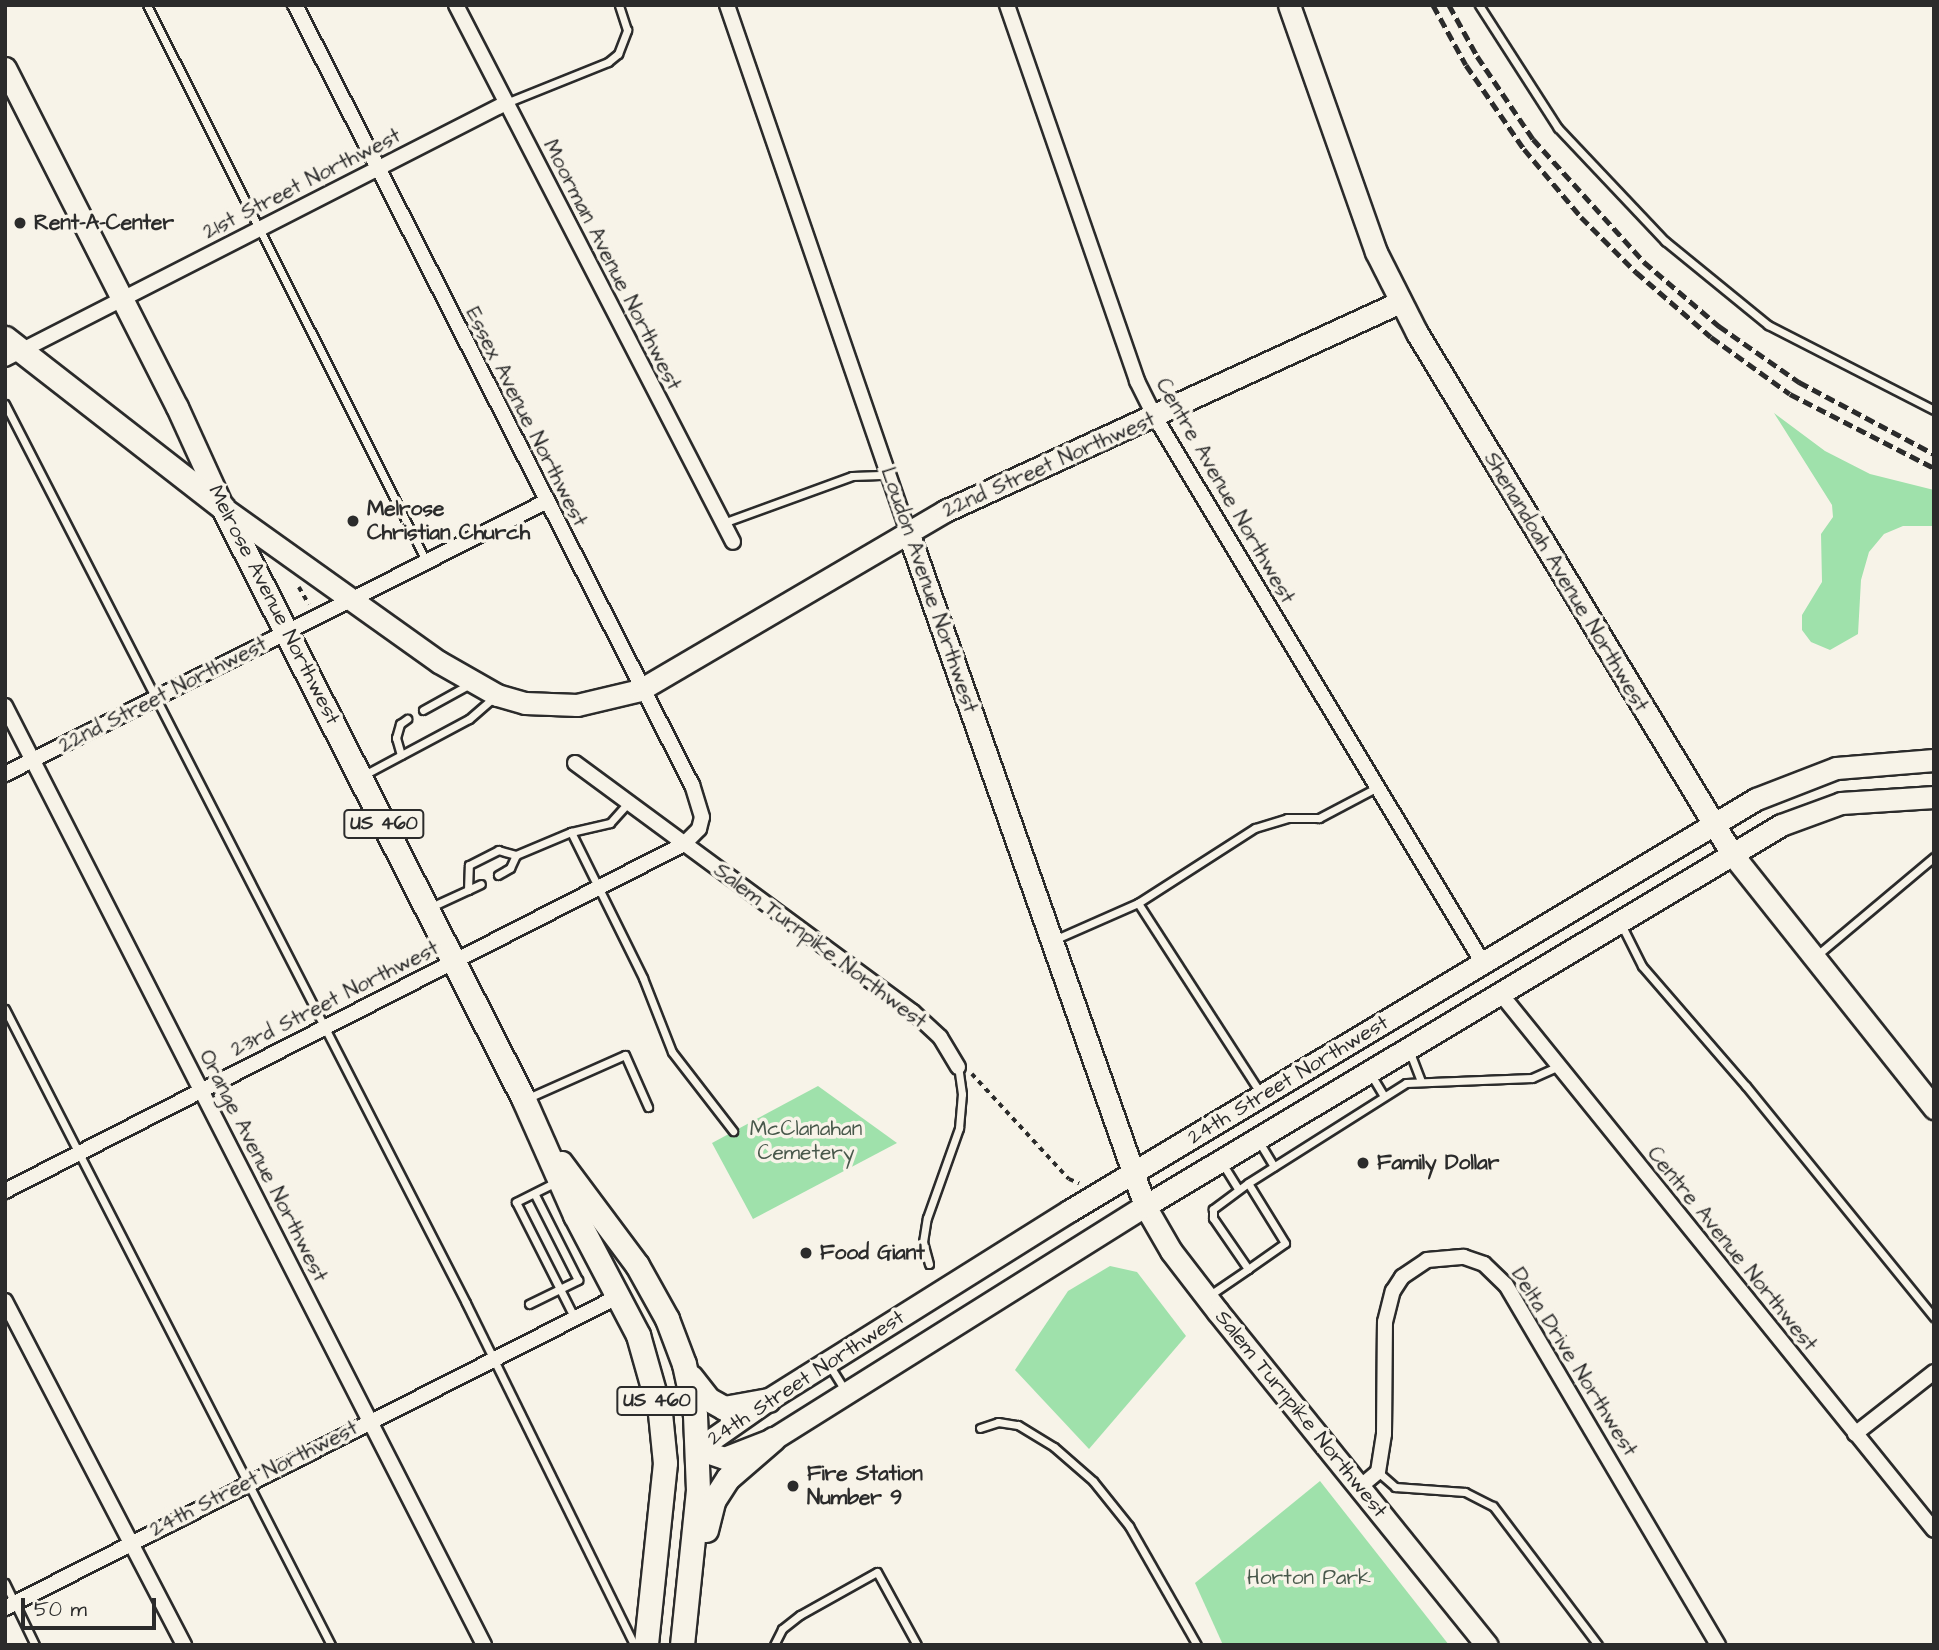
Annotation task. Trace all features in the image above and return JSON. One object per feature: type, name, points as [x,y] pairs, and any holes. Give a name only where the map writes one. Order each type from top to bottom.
[{"type":"main road","name":"US 460","points":[[11,349],[223,508]]},
{"type":"main road","name":"Melrose Avenue Northwest","points":[[223,508],[524,1100],[560,1181],[638,1335],[660,1413],[665,1463],[646,1645]]},
{"type":"main road","name":"Melrose Avenue Northwest","points":[[543,1142],[637,1265],[667,1319],[684,1364],[698,1449],[682,1645]]},
{"type":"main road","points":[[617,1297],[639,1308],[647,1320],[664,1364],[676,1420],[698,1449],[673,1480],[661,1512]]},
{"type":"main road","points":[[684,1364],[700,1391],[724,1408],[768,1400]]},
{"type":"main road","points":[[696,1645],[713,1500],[739,1466],[773,1439]]},
{"type":"street","name":"Essex Avenue Northwest","points":[[295,5],[701,806],[699,829],[684,844]]},
{"type":"street","name":"Moorman Avenue Northwest","points":[[456,5],[733,542]]},
{"type":"street","name":"Loudon Avenue Northwest","points":[[727,5],[1132,1174]]},
{"type":"street","name":"Centre Avenue Northwest","points":[[1007,5],[1137,382],[1155,417],[1483,963]]},
{"type":"street","name":"Shenandoah Avenue Northwest","points":[[1289,5],[1352,188],[1400,302],[1712,824],[1812,959],[1934,1108]]},
{"type":"street","name":"Melrose Avenue Northwest","points":[[5,68],[123,298],[223,508]]},
{"type":"street","name":"21st Street Northwest","points":[[11,349],[123,298],[506,103]]},
{"type":"street","name":"22nd Street Northwest","points":[[354,602],[439,662],[497,695],[552,706],[577,705],[640,690],[908,532],[1400,302]]},
{"type":"street","name":"22nd Street Northwest","points":[[5,774],[155,697],[354,602],[426,561],[545,502]]},
{"type":"street","points":[[223,508],[354,602]]},
{"type":"street","name":"Orange Avenue Northwest","points":[[5,706],[484,1645]]},
{"type":"street","name":"24th Street Northwest","points":[[698,1449],[827,1362],[1132,1174],[1756,799],[1836,768],[1934,761]]},
{"type":"street","name":"Salem Turnpike Northwest","points":[[575,763],[913,1012],[940,1037],[958,1067]]},
{"type":"street","name":"24th Street Northwest","points":[[698,1449],[724,1458],[773,1439],[1145,1206],[1781,825],[1841,803],[1934,797]]},
{"type":"street","name":"23rd Street Northwest","points":[[5,1191],[684,844]]},
{"type":"street","name":"Centre Avenue Northwest","points":[[1500,993],[1557,1067],[1934,1530]]},
{"type":"street","name":"Salem Turnpike Northwest","points":[[1132,1174],[1145,1206],[1171,1251],[1487,1645]]},
{"type":"street","name":"Delta Drive Northwest","points":[[1378,1472],[1384,1434],[1385,1322],[1393,1292],[1402,1277],[1427,1260],[1465,1257],[1484,1264],[1506,1285],[1718,1645]]},
{"type":"street","name":"24th Street Northwest","points":[[10,1605],[246,1482],[617,1297]]},
{"type":"street","points":[[5,1301],[184,1645]]},
{"type":"street","points":[[1855,1434],[1934,1372]]},
{"type":"street","points":[[1360,1487],[1378,1472]]},
{"type":"lane","points":[[147,5],[426,561]]},
{"type":"lane","points":[[506,103],[618,54],[627,30],[619,5]]},
{"type":"lane","points":[[1479,5],[1558,128],[1675,250],[1768,325],[1934,410]]},
{"type":"lane","points":[[5,404],[492,1360],[634,1645]]},
{"type":"lane","points":[[723,523],[852,476],[888,475]]},
{"type":"lane","points":[[424,710],[472,683]]},
{"type":"lane","points":[[360,777],[469,719],[497,695]]},
{"type":"lane","points":[[401,755],[396,738],[400,724],[407,719]]},
{"type":"lane","points":[[1051,941],[1138,903],[1255,828],[1287,818],[1319,818],[1376,788]]},
{"type":"lane","points":[[468,890],[469,865],[498,850],[516,855],[570,832],[610,823],[628,803]]},
{"type":"lane","points":[[570,832],[643,978],[672,1052],[733,1131]]},
{"type":"lane","points":[[498,875],[510,868],[516,855]]},
{"type":"lane","points":[[1812,959],[1934,857]]},
{"type":"lane","points":[[427,909],[481,884]]},
{"type":"lane","points":[[1138,903],[1262,1096]]},
{"type":"lane","points":[[1620,920],[1642,966],[1746,1086],[1934,1317]]},
{"type":"lane","points":[[5,1009],[331,1645]]},
{"type":"lane","points":[[1409,1048],[1421,1082]]},
{"type":"lane","points":[[524,1100],[625,1055],[648,1107]]},
{"type":"lane","name":"Salem Turnpike Northwest","points":[[929,1264],[923,1242],[927,1218],[960,1128],[962,1094],[958,1067]]},
{"type":"lane","points":[[1248,1269],[1213,1218],[1213,1209],[1238,1189],[1406,1083],[1532,1078],[1557,1067]]},
{"type":"lane","points":[[1369,1072],[1384,1097]]},
{"type":"lane","points":[[1258,1139],[1274,1167]]},
{"type":"lane","points":[[1221,1162],[1238,1189]]},
{"type":"lane","points":[[560,1181],[516,1202],[574,1317]]},
{"type":"lane","points":[[1207,1297],[1285,1244],[1248,1183]]},
{"type":"lane","points":[[529,1304],[578,1280],[534,1194]]},
{"type":"lane","points":[[827,1362],[846,1392]]},
{"type":"lane","points":[[981,1428],[998,1422],[1018,1425],[1054,1447],[1093,1480],[1129,1527],[1197,1645]]},
{"type":"lane","points":[[1378,1472],[1395,1487],[1465,1492],[1493,1506],[1598,1645]]},
{"type":"lane","points":[[774,1645],[782,1629],[800,1615],[877,1572],[917,1645]]},
{"type":"lane","points":[[5,1583],[10,1605],[35,1645]]},
{"type":"path","points":[[296,581],[312,609]]},
{"type":"path","points":[[958,1067],[969,1071],[1069,1179],[1080,1183]]},
{"type":"green space","points":[[1774,413],[1825,451],[1870,474],[1934,490],[1934,526],[1903,526],[1884,534],[1869,552],[1861,580],[1858,634],[1830,650],[1811,642],[1802,630],[1802,615],[1822,582],[1821,534],[1833,517],[1832,505]]},
{"type":"green space","name":"McClanahan Cemetery","points":[[818,1086],[897,1143],[753,1219],[712,1143]]},
{"type":"green space","points":[[1110,1266],[1137,1272],[1186,1336],[1089,1449],[1015,1370],[1068,1291]]},
{"type":"green space","name":"Horton Park","points":[[1320,1481],[1449,1645],[1223,1645],[1195,1583]]},
{"type":"railway","points":[[1433,5],[1466,65],[1524,149],[1581,217],[1636,272],[1711,337],[1790,394],[1934,468]]},
{"type":"railway","points":[[1449,5],[1477,56],[1533,139],[1644,262],[1719,326],[1799,382],[1934,454]]},
{"type":"place","name":"Rent-A-Center","points":[[20,223]]},
{"type":"place","name":"Melrose Christian Church","points":[[353,521]]},
{"type":"place","name":"Family Dollar","points":[[1363,1163]]},
{"type":"place","name":"Food Giant","points":[[806,1253]]},
{"type":"place","name":"Fire Station Number 9","points":[[793,1486]]}]
